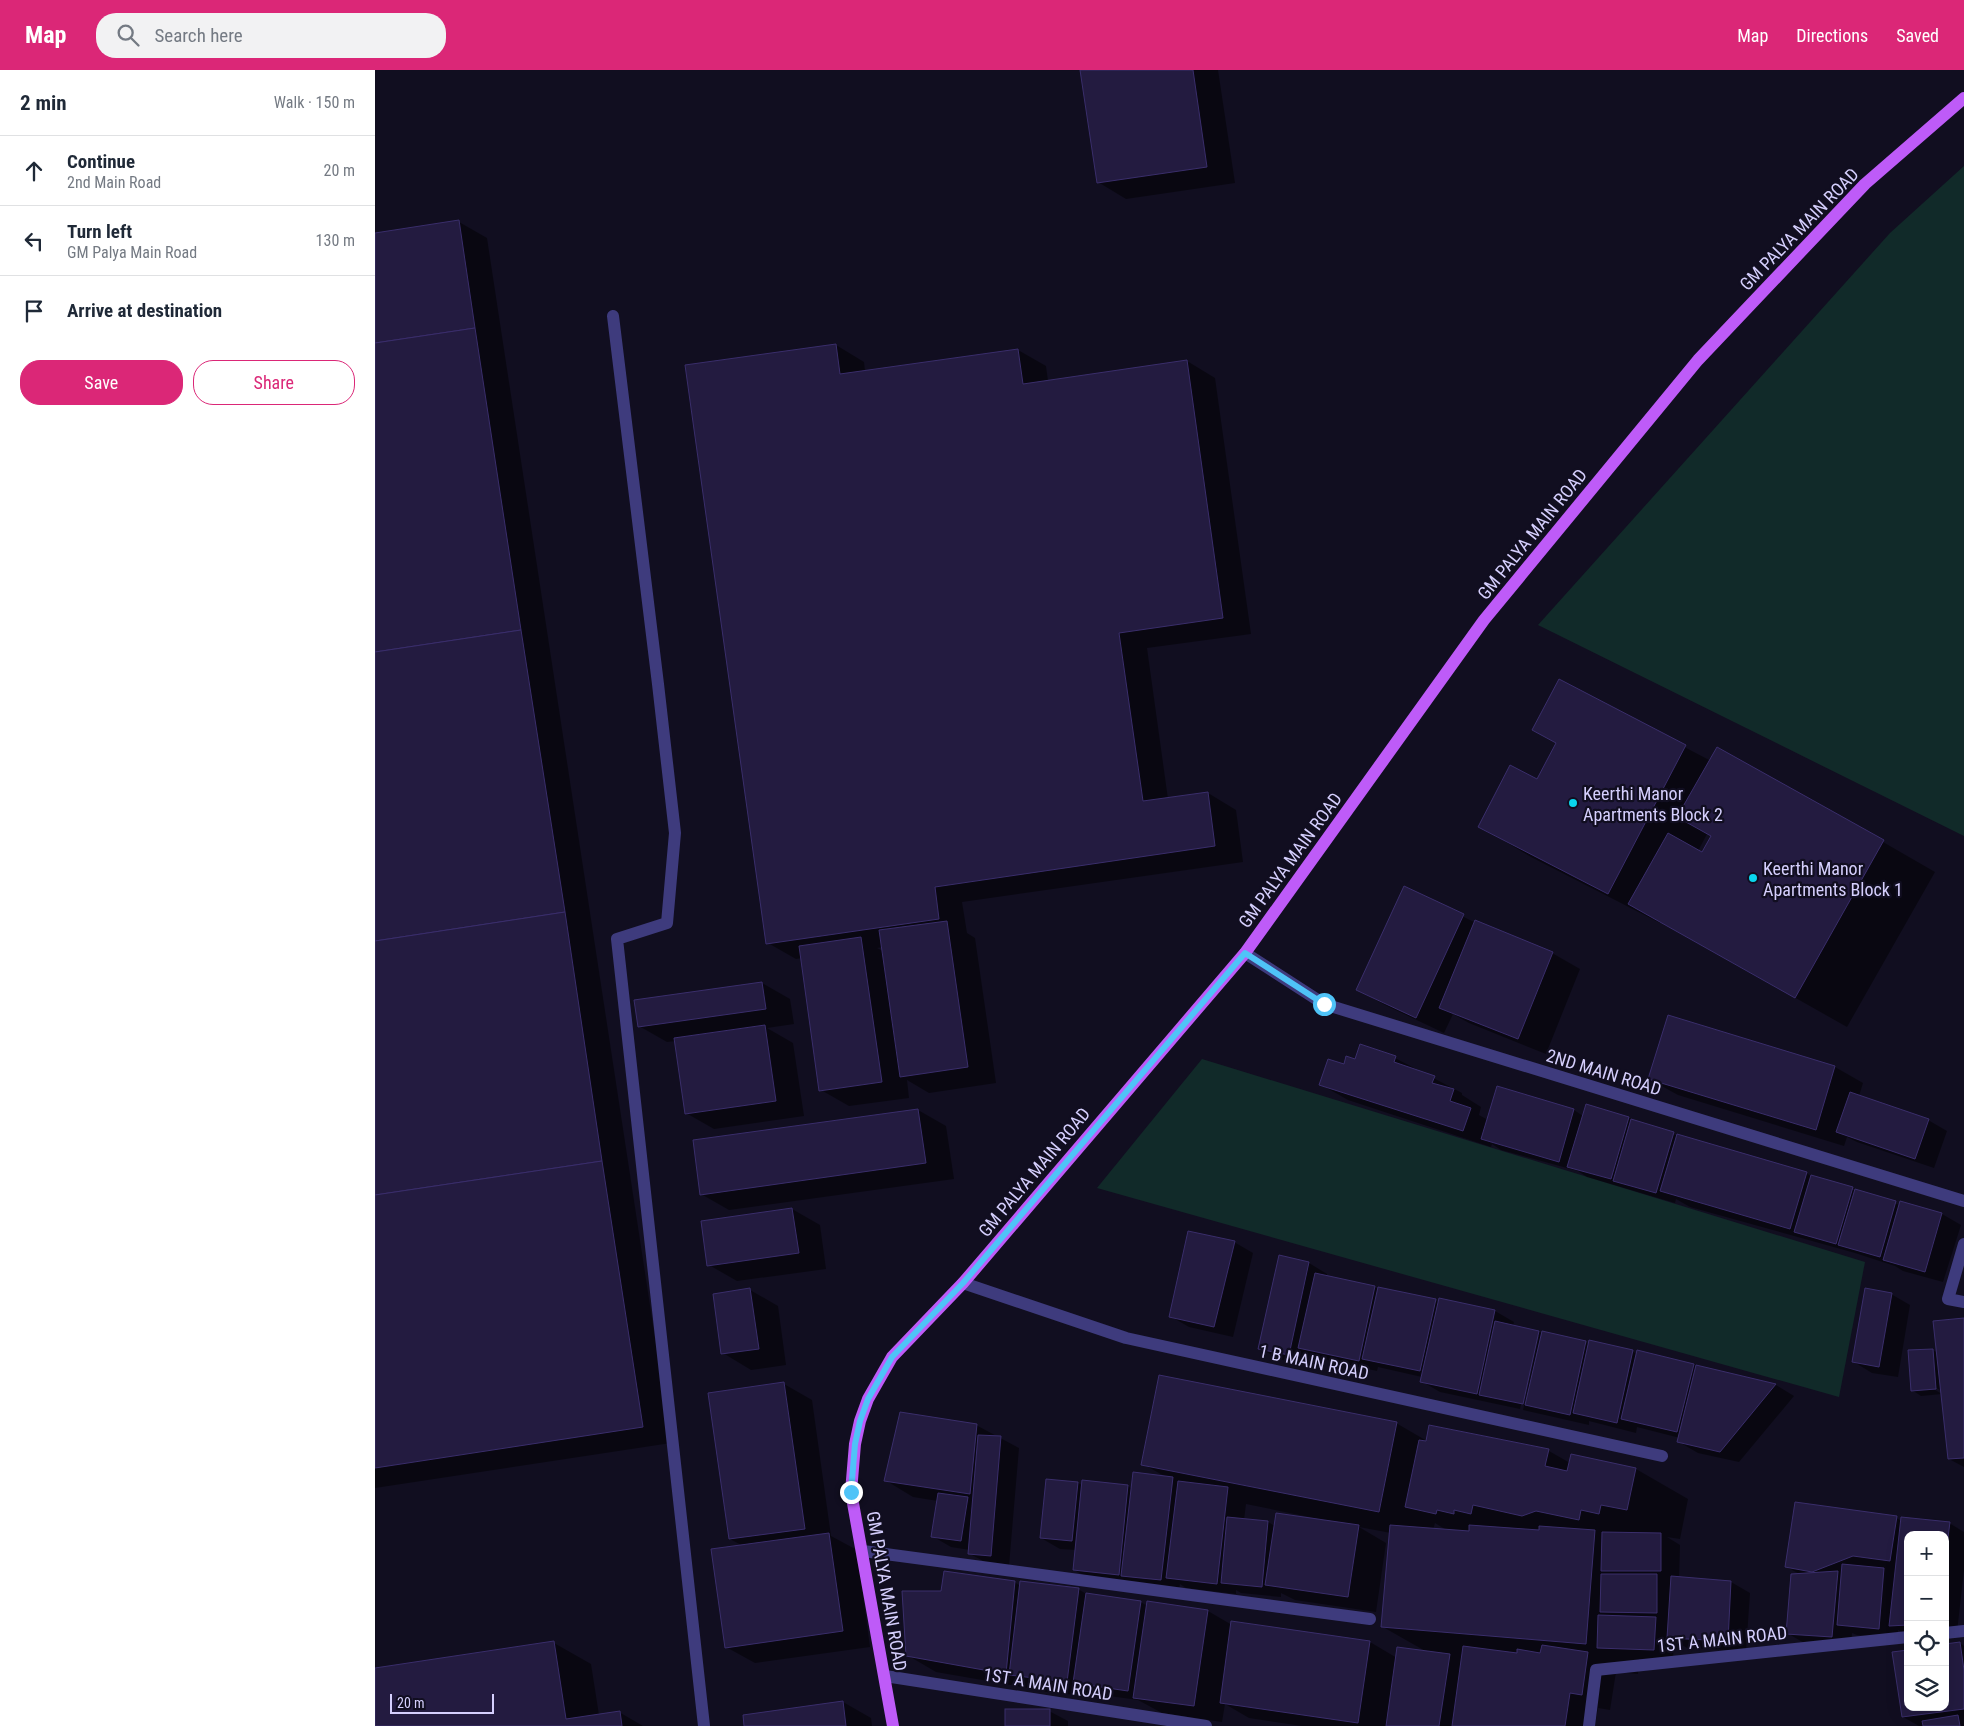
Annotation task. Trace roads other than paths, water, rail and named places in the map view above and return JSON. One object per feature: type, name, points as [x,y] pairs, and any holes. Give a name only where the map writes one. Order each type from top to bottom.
[{"type":"main road","name":"GM PALYA MAIN ROAD","points":[[893,1726],[851,1492],[855,1444],[863,1414],[879,1378],[892,1357],[963,1283],[1245,953],[1484,620],[1698,360],[1865,184],[1964,98]]},
{"type":"street","points":[[613,316],[675,833],[667,923],[617,939],[704,1726]]},
{"type":"street","name":"2ND MAIN ROAD","points":[[1245,953],[1324,1004],[1964,1201]]},
{"type":"street","points":[[1964,1244],[1948,1299],[1964,1302]]},
{"type":"street","name":"1 B MAIN ROAD","points":[[963,1283],[1126,1338],[1662,1456]]},
{"type":"street","points":[[863,1551],[1370,1619]]},
{"type":"street","points":[[1949,1633],[1964,1631]]},
{"type":"street","name":"1ST A MAIN ROAD","points":[[1589,1726],[1596,1670],[1904,1637]]},
{"type":"street","name":"1ST A MAIN ROAD","points":[[885,1676],[1206,1726]]},
{"type":"place","name":"Keerthi Manor Apartments Block 2","points":[[1573,803]]},
{"type":"place","name":"Keerthi Manor Apartments Block 1","points":[[1753,878]]}]
